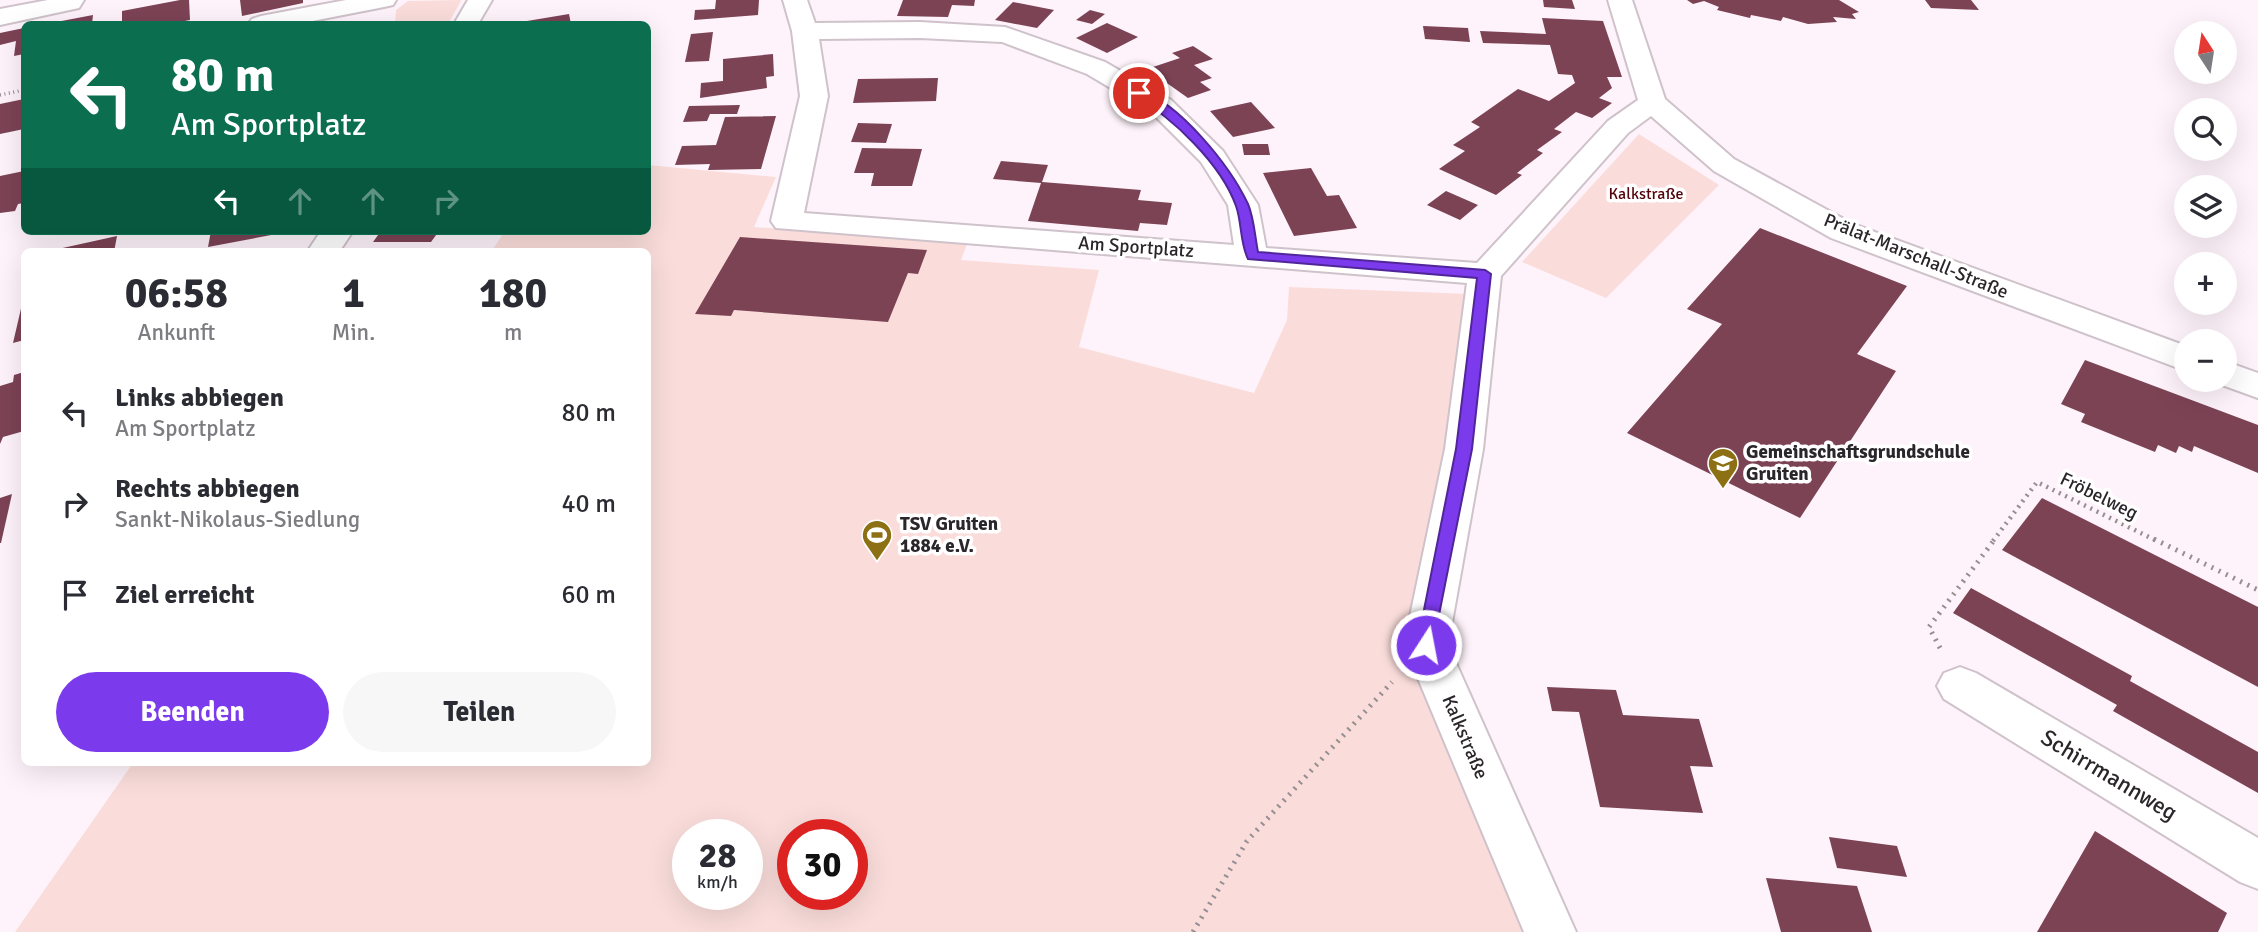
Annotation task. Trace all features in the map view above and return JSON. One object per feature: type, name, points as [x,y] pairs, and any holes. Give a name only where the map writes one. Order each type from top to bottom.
[{"type":"street","points":[[0,17],[69,3],[72,0]]},
{"type":"street","points":[[468,21],[480,0]]},
{"type":"street","points":[[795,0],[805,31],[920,30],[1005,35],[1096,68],[1161,106],[1213,156],[1243,205],[1252,256]]},
{"type":"street","points":[[1426,645],[1464,449],[1485,274],[1618,127],[1652,102],[1619,0]]},
{"type":"street","points":[[285,21],[379,9]]},
{"type":"street","name":"Am Sportplatz","points":[[805,31],[814,96],[787,221],[1485,274]]},
{"type":"street","name":"Prälat-Marschall-Straße","points":[[1652,102],[1724,165],[1842,231],[2174,355]]},
{"type":"street","points":[[2237,378],[2258,386]]},
{"type":"street","name":"Kalkstraße","points":[[1426,645],[1550,932]]},
{"type":"street","name":"Schirrmannweg","points":[[1960,686],[2258,864]]},
{"type":"path","points":[[0,95],[21,91]]},
{"type":"path","name":"Fröbelweg","points":[[1960,686],[1928,626],[2037,482],[2258,590]]},
{"type":"path","points":[[1193,932],[1247,841],[1426,645]]},
{"type":"green space","points":[[408,1],[461,1],[450,21],[395,21],[396,10]]},
{"type":"green space","name":"Kalkstraße","points":[[1639,134],[1719,185],[1606,298],[1522,262]]},
{"type":"green space","name":"TSV Gruiten 1884 e.V.","points":[[651,165],[776,177],[754,227],[968,241],[961,260],[1099,270],[1079,347],[1254,393],[1287,320],[1289,287],[1469,294],[1454,399],[1407,651],[1527,932],[15,932],[131,766],[651,766],[651,248],[494,248],[502,235],[651,235]]},
{"type":"building","points":[[189,0],[190,20],[122,21],[122,11]]},
{"type":"building","points":[[240,0],[303,0],[303,3],[242,16]]},
{"type":"building","points":[[716,0],[759,0],[758,15],[694,20],[695,10],[715,9]]},
{"type":"building","points":[[903,0],[975,0],[974,6],[952,5],[948,17],[897,16]]},
{"type":"building","points":[[1543,0],[1572,0],[1575,9],[1544,7]]},
{"type":"building","points":[[1687,0],[1839,0],[1859,12],[1852,14],[1856,19],[1833,17],[1837,22],[1808,24],[1783,17],[1781,21],[1751,15],[1750,18],[1717,10],[1719,7],[1704,1],[1693,4]]},
{"type":"building","points":[[1925,0],[1971,0],[1979,10],[1931,8]]},
{"type":"building","points":[[1013,2],[1054,10],[1037,28],[995,20]]},
{"type":"building","points":[[1090,10],[1105,14],[1092,24],[1076,20]]},
{"type":"building","points":[[569,14],[570,21],[527,21]]},
{"type":"building","points":[[93,15],[92,21],[62,21]]},
{"type":"building","points":[[1542,18],[1603,21],[1622,77],[1607,77],[1612,88],[1599,98],[1612,103],[1592,118],[1576,112],[1554,129],[1562,132],[1537,150],[1543,153],[1517,173],[1522,175],[1496,195],[1439,169],[1465,151],[1453,145],[1480,127],[1471,122],[1518,89],[1549,101],[1575,83],[1572,75],[1558,74],[1550,45],[1483,43],[1480,31],[1546,34]]},
{"type":"building","points":[[1107,23],[1138,37],[1107,53],[1076,38]]},
{"type":"building","points":[[1423,26],[1468,28],[1470,42],[1425,39]]},
{"type":"building","points":[[21,29],[21,55],[14,56],[16,41],[0,45],[0,33]]},
{"type":"building","points":[[713,32],[709,61],[685,62],[691,34]]},
{"type":"building","points":[[1193,46],[1213,59],[1194,65],[1212,78],[1200,82],[1211,90],[1188,98],[1147,69],[1180,58],[1172,53]]},
{"type":"building","points":[[773,54],[774,76],[766,77],[767,88],[700,98],[701,83],[723,81],[723,59]]},
{"type":"building","points":[[938,78],[936,101],[853,103],[858,79]]},
{"type":"building","points":[[21,100],[21,130],[0,134],[0,104]]},
{"type":"building","points":[[1251,102],[1275,128],[1233,137],[1210,111]]},
{"type":"building","points":[[740,105],[737,114],[710,114],[707,121],[683,122],[689,106]]},
{"type":"building","points":[[776,116],[761,169],[708,170],[710,164],[675,165],[682,146],[716,145],[725,117]]},
{"type":"building","points":[[858,123],[892,124],[886,143],[851,142]]},
{"type":"building","points":[[1242,144],[1268,144],[1270,155],[1244,155]]},
{"type":"building","points":[[862,148],[922,149],[912,186],[871,186],[874,173],[854,173]]},
{"type":"building","points":[[1001,161],[1048,165],[1042,182],[1141,190],[1138,200],[1172,203],[1167,225],[1140,223],[1138,231],[1028,221],[1041,183],[993,179]]},
{"type":"building","points":[[1311,168],[1327,196],[1339,195],[1357,228],[1294,236],[1263,173]]},
{"type":"building","points":[[21,172],[21,204],[15,211],[0,213],[0,176]]},
{"type":"building","points":[[1446,191],[1478,205],[1460,220],[1427,205]]},
{"type":"building","points":[[1760,228],[1907,286],[1857,354],[1896,371],[1800,518],[1627,433],[1722,324],[1687,309]]},
{"type":"building","points":[[210,235],[271,235],[208,247]]},
{"type":"building","points":[[378,235],[436,235],[431,242],[373,242]]},
{"type":"building","points":[[117,236],[115,248],[63,248]]},
{"type":"building","points":[[740,237],[927,250],[918,274],[908,273],[888,322],[734,310],[731,316],[695,314]]},
{"type":"building","points":[[21,309],[21,341],[13,343]]},
{"type":"building","points":[[2085,360],[2258,425],[2258,473],[2194,446],[2192,452],[2179,446],[2176,453],[2158,445],[2155,452],[2081,422],[2085,414],[2061,404]]},
{"type":"building","points":[[21,373],[21,432],[3,437],[0,444],[0,386],[13,382],[14,375]]},
{"type":"building","points":[[12,494],[1,543],[0,543],[0,498]]},
{"type":"building","points":[[2042,498],[2258,607],[2258,687],[2002,550]]},
{"type":"building","points":[[1971,588],[2132,676],[2130,681],[2258,752],[2258,793],[2113,711],[2117,705],[1953,613]]},
{"type":"building","points":[[1547,687],[1616,690],[1623,715],[1699,719],[1713,767],[1690,766],[1703,813],[1600,807],[1579,712],[1552,711]]},
{"type":"building","points":[[2095,831],[2227,913],[2218,932],[2037,932]]},
{"type":"building","points":[[1829,837],[1897,846],[1907,877],[1837,868]]},
{"type":"building","points":[[1766,878],[1857,886],[1872,932],[1781,932]]},
{"type":"place","name":"Gemeinschaftsgrundschule Gruiten","points":[[1723,490]]},
{"type":"place","name":"TSV Gruiten 1884 e.V.","points":[[877,562]]},
{"type":"route","points":[[1139,93],[1161,106],[1213,156],[1243,205],[1252,256],[1485,274],[1464,449],[1426,645]]}]
